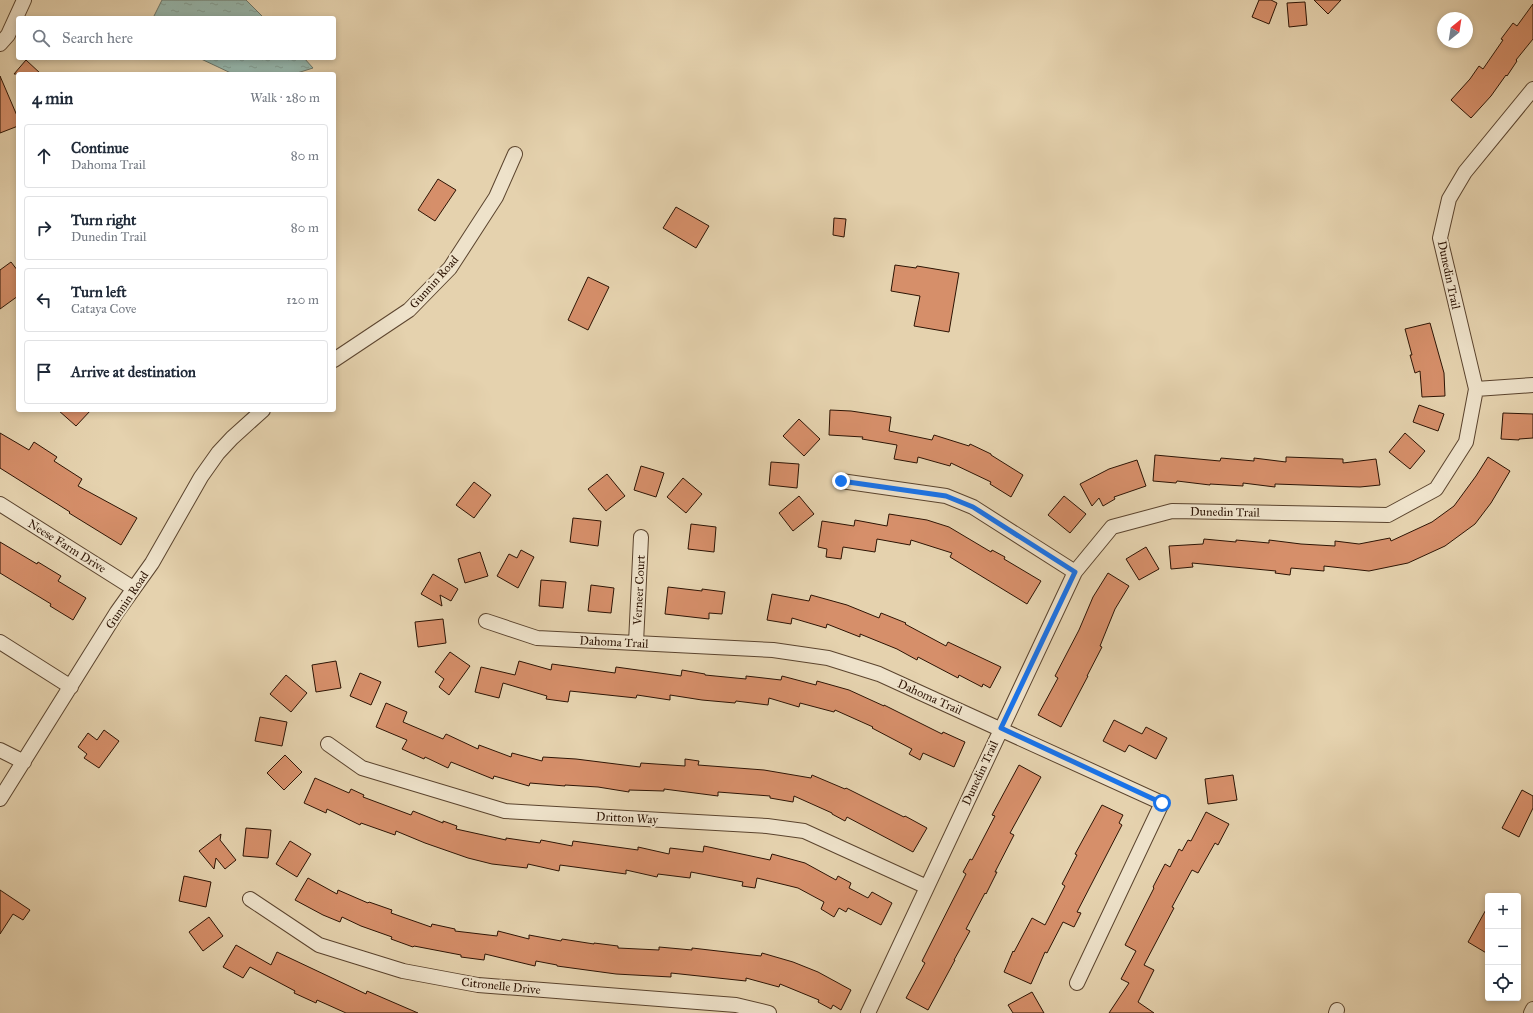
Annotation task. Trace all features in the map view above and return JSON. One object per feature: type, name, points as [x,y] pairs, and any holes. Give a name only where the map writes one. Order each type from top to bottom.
[{"type":"street","points":[[17,16],[24,0]]},
{"type":"street","points":[[0,44],[8,35],[16,18]]},
{"type":"street","name":"Dunedin Trail","points":[[868,1013],[1075,572],[1112,527],[1172,511],[1388,514],[1436,489],[1466,442],[1476,389],[1440,238],[1448,199],[1465,172],[1533,89]]},
{"type":"street","name":"Gunnin Road","points":[[336,359],[409,310],[450,268],[496,197],[515,154]]},
{"type":"street","points":[[1476,389],[1533,385]]},
{"type":"street","name":"Gunnin Road","points":[[0,799],[133,588],[152,563],[201,478],[218,453],[261,412]]},
{"type":"street","points":[[841,481],[946,496],[973,507],[1075,572]]},
{"type":"street","name":"Neese Farm Drive","points":[[0,504],[133,588]]},
{"type":"street","name":"Verneer Court","points":[[636,643],[641,537]]},
{"type":"street","name":"Dahoma Trail","points":[[486,621],[537,638],[773,650],[828,658],[879,674],[1001,728],[1162,803],[1077,983]]},
{"type":"street","points":[[0,642],[71,687]]},
{"type":"street","name":"Dritton Way","points":[[328,744],[362,768],[505,811],[767,826],[804,832],[927,887]]},
{"type":"street","points":[[0,750],[24,762]]},
{"type":"street","name":"Citronelle Drive","points":[[250,899],[319,945],[402,971],[478,985],[736,1005],[770,1013]]},
{"type":"street","points":[[1531,1013],[1533,1009]]},
{"type":"water","points":[[162,0],[246,0],[262,16],[154,16]]},
{"type":"water","points":[[203,60],[306,60],[313,68],[300,72],[229,72]]},
{"type":"building","points":[[1259,0],[1271,0],[1277,3],[1269,24],[1252,17]]},
{"type":"building","points":[[1314,0],[1341,0],[1328,14]]},
{"type":"building","points":[[1305,2],[1307,25],[1289,27],[1287,3]]},
{"type":"building","points":[[1533,4],[1533,39],[1516,60],[1517,61],[1507,76],[1506,75],[1491,96],[1471,118],[1451,100],[1470,79],[1479,66],[1483,69],[1503,40],[1501,39],[1513,23],[1517,26]]},
{"type":"building","points":[[26,60],[39,72],[16,72],[16,74],[14,74]]},
{"type":"building","points":[[0,76],[16,113],[16,127],[0,133]]},
{"type":"building","points":[[438,179],[456,190],[435,221],[418,210]]},
{"type":"building","points":[[676,207],[709,226],[696,248],[663,228]]},
{"type":"building","points":[[834,218],[846,219],[844,237],[833,235]]},
{"type":"building","points":[[11,262],[16,268],[16,297],[0,309],[0,270]]},
{"type":"building","points":[[895,265],[916,268],[917,266],[959,273],[949,332],[914,326],[920,296],[891,291]]},
{"type":"building","points":[[588,277],[609,287],[588,330],[568,320]]},
{"type":"building","points":[[1430,323],[1444,373],[1445,396],[1422,397],[1420,371],[1415,373],[1410,355],[1412,355],[1405,329]]},
{"type":"building","points":[[1419,405],[1444,414],[1438,431],[1413,422]]},
{"type":"building","points":[[830,410],[851,411],[891,417],[889,431],[932,440],[934,435],[969,446],[970,444],[991,454],[1023,475],[1011,497],[990,484],[991,482],[951,463],[950,466],[918,457],[917,463],[894,459],[897,445],[862,439],[863,437],[829,435]]},
{"type":"building","points":[[60,412],[89,412],[76,426]]},
{"type":"building","points":[[1503,413],[1533,414],[1533,438],[1519,440],[1501,439]]},
{"type":"building","points":[[799,419],[820,439],[804,456],[783,436]]},
{"type":"building","points":[[0,433],[29,450],[34,442],[57,457],[54,461],[82,479],[78,486],[137,518],[121,545],[0,468]]},
{"type":"building","points":[[1405,433],[1425,451],[1410,469],[1389,452]]},
{"type":"building","points":[[1155,455],[1220,461],[1221,458],[1254,461],[1254,458],[1286,462],[1286,457],[1343,459],[1343,463],[1376,459],[1380,485],[1360,487],[1275,484],[1275,487],[1243,483],[1243,486],[1210,485],[1177,481],[1176,483],[1153,481]]},
{"type":"building","points":[[1488,457],[1510,471],[1491,503],[1475,524],[1445,546],[1408,563],[1369,571],[1324,566],[1324,571],[1291,568],[1290,575],[1275,573],[1276,571],[1192,563],[1193,567],[1171,569],[1169,546],[1203,544],[1204,539],[1269,543],[1269,540],[1335,546],[1335,541],[1359,544],[1390,538],[1391,541],[1432,522],[1454,506]]},
{"type":"building","points":[[1137,460],[1146,486],[1114,497],[1115,499],[1103,506],[1099,498],[1092,506],[1080,484],[1109,469]]},
{"type":"building","points":[[771,462],[799,464],[797,488],[769,485]]},
{"type":"building","points":[[641,466],[664,473],[656,497],[634,490]]},
{"type":"building","points":[[607,474],[625,496],[606,511],[588,489]]},
{"type":"building","points":[[683,478],[702,494],[686,513],[667,497]]},
{"type":"building","points":[[474,482],[491,495],[474,518],[456,505]]},
{"type":"building","points":[[799,496],[814,514],[793,531],[779,513]]},
{"type":"building","points":[[1064,496],[1086,514],[1070,533],[1048,515]]},
{"type":"building","points":[[889,514],[927,520],[949,527],[991,552],[992,550],[1005,557],[1004,559],[1041,581],[1027,604],[950,557],[952,553],[911,540],[910,545],[877,539],[875,552],[843,547],[841,559],[826,557],[827,549],[818,547],[822,521],[854,526],[855,520],[887,526]]},
{"type":"building","points":[[573,518],[601,521],[598,546],[570,542]]},
{"type":"building","points":[[691,524],[716,527],[714,552],[688,549]]},
{"type":"building","points":[[0,542],[37,564],[38,562],[61,576],[58,581],[86,598],[73,620],[50,606],[51,604],[0,573]]},
{"type":"building","points":[[1146,547],[1159,569],[1139,580],[1126,559]]},
{"type":"building","points":[[521,550],[534,557],[518,588],[497,576],[509,554],[517,558]]},
{"type":"building","points":[[480,552],[488,576],[465,583],[458,559]]},
{"type":"building","points":[[1108,573],[1129,586],[1115,609],[1100,646],[1102,647],[1061,727],[1038,715],[1058,678],[1055,676],[1079,630],[1093,597]]},
{"type":"building","points":[[433,574],[458,589],[451,601],[440,595],[442,606],[421,594]]},
{"type":"building","points":[[541,580],[566,582],[563,608],[539,606]]},
{"type":"building","points":[[591,585],[614,588],[611,613],[588,611]]},
{"type":"building","points":[[668,587],[725,592],[722,614],[709,613],[709,619],[665,614]]},
{"type":"building","points":[[772,594],[809,601],[811,595],[847,605],[879,618],[881,613],[906,623],[905,624],[946,646],[948,642],[1001,667],[990,688],[983,684],[982,687],[959,675],[958,678],[918,657],[917,660],[897,649],[860,634],[860,637],[827,624],[826,628],[792,618],[791,624],[767,620]]},
{"type":"building","points":[[443,619],[446,643],[418,647],[415,622]]},
{"type":"building","points":[[450,652],[470,666],[449,695],[439,687],[444,679],[435,672]]},
{"type":"building","points":[[336,661],[341,688],[316,692],[312,665]]},
{"type":"building","points":[[519,661],[551,670],[552,664],[615,673],[616,667],[681,676],[682,670],[705,675],[746,679],[746,676],[781,680],[782,676],[816,685],[817,681],[849,690],[884,705],[942,734],[943,732],[965,742],[954,767],[923,753],[920,760],[909,754],[912,749],[872,728],[873,727],[835,710],[834,712],[800,703],[799,707],[769,698],[768,705],[736,701],[735,703],[702,700],[670,695],[670,700],[637,695],[636,698],[570,691],[568,702],[546,699],[547,696],[503,683],[499,698],[475,692],[481,667],[515,675]]},
{"type":"building","points":[[360,673],[381,682],[371,705],[350,696]]},
{"type":"building","points":[[286,675],[307,693],[291,712],[270,694]]},
{"type":"building","points":[[386,703],[407,712],[403,722],[443,739],[446,734],[478,749],[479,745],[511,757],[512,753],[542,761],[543,757],[576,759],[640,767],[641,763],[685,766],[685,759],[699,761],[698,765],[764,770],[811,778],[812,775],[845,789],[846,788],[927,828],[913,852],[847,817],[845,821],[832,813],[794,796],[793,802],[770,798],[770,796],[718,792],[718,796],[664,789],[664,791],[629,790],[629,792],[598,787],[565,785],[530,783],[529,786],[494,776],[493,779],[451,762],[448,768],[425,757],[424,759],[402,749],[407,740],[376,727]]},
{"type":"building","points":[[260,717],[287,722],[282,746],[255,741]]},
{"type":"building","points":[[1114,720],[1142,734],[1146,727],[1167,738],[1156,759],[1129,745],[1125,752],[1103,741]]},
{"type":"building","points":[[104,730],[119,741],[99,768],[84,758],[87,754],[78,747],[88,733],[97,740]]},
{"type":"building","points":[[285,755],[302,772],[284,790],[267,773]]},
{"type":"building","points":[[1019,765],[1041,777],[1010,833],[1014,835],[995,872],[997,872],[986,894],[985,893],[966,929],[970,931],[928,1010],[906,998],[925,963],[922,961],[966,874],[963,872],[970,859],[972,860],[995,816],[992,815]]},
{"type":"building","points":[[1233,775],[1237,800],[1208,804],[1205,779]]},
{"type":"building","points":[[315,778],[349,793],[351,789],[364,795],[363,797],[411,815],[413,811],[443,823],[443,821],[457,826],[456,829],[506,840],[506,838],[540,843],[541,840],[572,846],[573,841],[638,850],[638,847],[669,854],[670,848],[703,852],[704,846],[770,860],[772,854],[805,863],[836,880],[838,876],[851,883],[849,888],[868,898],[872,892],[892,903],[881,925],[848,908],[846,912],[839,908],[834,917],[821,909],[824,902],[798,888],[757,878],[755,888],[742,886],[743,882],[691,872],[690,878],[658,874],[657,877],[626,870],[626,874],[560,865],[559,871],[528,864],[527,868],[492,864],[468,858],[396,831],[395,835],[361,823],[360,825],[327,809],[326,813],[304,803]]},
{"type":"building","points":[[1522,790],[1533,796],[1533,808],[1519,837],[1502,828]]},
{"type":"building","points":[[1102,805],[1123,815],[1119,823],[1122,825],[1077,912],[1081,913],[1074,927],[1063,922],[1047,953],[1045,952],[1031,984],[1004,972],[1013,951],[1014,952],[1032,918],[1045,925],[1065,886],[1062,884],[1077,855],[1075,854]]},
{"type":"building","points":[[1206,812],[1229,824],[1218,845],[1215,843],[1198,873],[1192,870],[1144,965],[1154,970],[1138,1002],[1154,1013],[1109,1013],[1129,983],[1121,979],[1136,951],[1125,945],[1165,864],[1170,867],[1179,849],[1182,851],[1188,840],[1191,841]]},
{"type":"building","points":[[246,828],[271,830],[268,858],[243,856]]},
{"type":"building","points":[[221,834],[220,840],[236,860],[225,869],[216,858],[214,869],[199,851]]},
{"type":"building","points":[[290,841],[311,854],[297,877],[276,864]]},
{"type":"building","points":[[184,876],[211,882],[206,907],[179,901]]},
{"type":"building","points":[[308,878],[337,894],[338,890],[368,903],[369,902],[392,910],[391,913],[431,927],[432,924],[455,929],[455,931],[497,936],[498,931],[529,939],[529,935],[561,941],[562,939],[618,946],[618,948],[659,950],[659,947],[692,950],[692,948],[761,956],[762,953],[793,962],[818,972],[851,990],[841,1010],[833,1005],[831,1009],[818,1002],[819,1000],[780,984],[779,987],[746,978],[746,981],[671,973],[671,977],[616,974],[557,966],[536,961],[535,966],[485,954],[484,960],[461,957],[461,955],[413,947],[342,917],[340,922],[323,915],[295,900]]},
{"type":"building","points":[[0,890],[30,910],[23,920],[13,914],[0,934]]},
{"type":"building","points":[[1485,911],[1485,952],[1468,942]]},
{"type":"building","points":[[209,917],[223,936],[203,951],[189,932]]},
{"type":"building","points":[[236,945],[271,965],[277,952],[366,994],[367,991],[418,1013],[346,1013],[317,1000],[316,1003],[294,993],[295,991],[250,967],[243,978],[223,967]]},
{"type":"building","points":[[1032,992],[1044,1013],[1013,1013],[1008,1005]]},
{"type":"route","points":[[841,481],[946,496],[973,507],[1075,572],[1001,728],[1162,803]]}]
